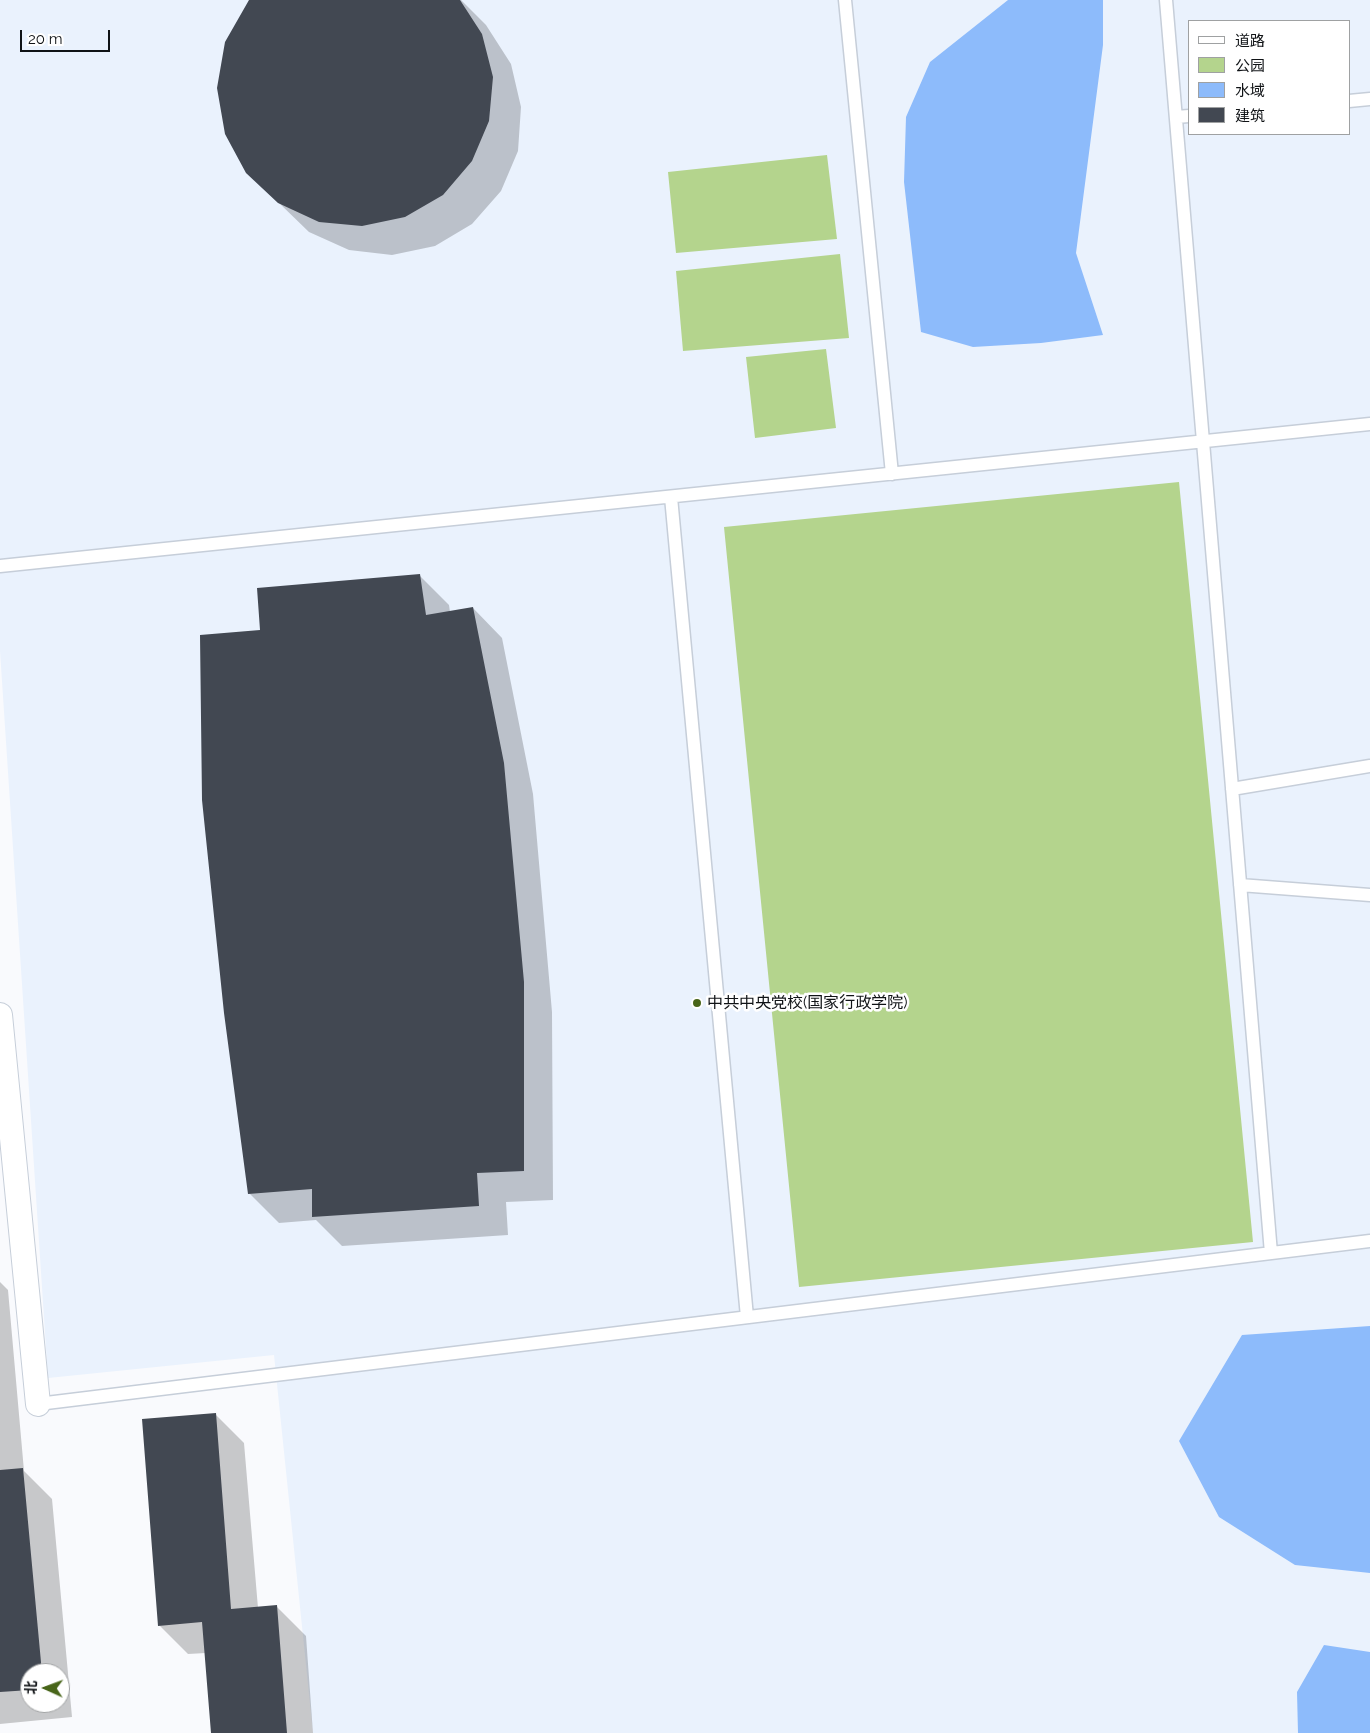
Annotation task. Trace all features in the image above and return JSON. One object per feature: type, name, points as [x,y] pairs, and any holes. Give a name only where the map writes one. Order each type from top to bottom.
[{"type":"street","points":[[0,1016],[38,1404]]},
{"type":"lane","points":[[845,0],[892,474]]},
{"type":"lane","points":[[1166,0],[1182,116],[1203,442],[1271,1253]]},
{"type":"lane","points":[[1350,101],[1370,99]]},
{"type":"lane","points":[[0,566],[1370,424]]},
{"type":"lane","points":[[671,497],[747,1317]]},
{"type":"lane","points":[[1232,789],[1370,766]]},
{"type":"lane","points":[[1240,885],[1370,895]]},
{"type":"lane","points":[[38,1404],[1370,1241]]},
{"type":"shaded area","name":"中共中央党校(国家行政学院)","points":[[0,0],[1370,0],[1370,1733],[313,1733],[274,1355],[48,1378],[0,651]]},
{"type":"green space","points":[[827,155],[837,239],[676,253],[668,172]]},
{"type":"green space","points":[[840,254],[849,338],[683,351],[676,271]]},
{"type":"green space","points":[[826,349],[836,428],[755,438],[746,357]]},
{"type":"green space","points":[[1179,482],[1253,1242],[799,1287],[724,527]]},
{"type":"water","points":[[1008,0],[1103,0],[1103,45],[1076,253],[1103,335],[1041,343],[973,347],[921,332],[904,182],[906,117],[930,62]]},
{"type":"water","points":[[1370,1326],[1370,1573],[1295,1565],[1219,1517],[1179,1441],[1242,1335]]},
{"type":"water","points":[[1324,1645],[1370,1652],[1370,1733],[1298,1733],[1297,1692]]},
{"type":"building","points":[[249,0],[460,0],[482,34],[493,77],[489,121],[472,161],[443,195],[405,217],[362,226],[319,222],[278,203],[246,173],[225,134],[217,88],[225,42]]},
{"type":"building","points":[[420,574],[426,615],[473,607],[504,763],[524,982],[524,1171],[477,1173],[479,1206],[312,1217],[312,1189],[248,1194],[224,1013],[202,800],[200,635],[260,630],[257,588]]},
{"type":"building","points":[[216,1413],[231,1609],[277,1605],[287,1733],[211,1733],[202,1622],[158,1626],[142,1419]]},
{"type":"building","points":[[23,1468],[41,1663],[20,1663],[20,1691],[0,1692],[0,1470]]},
{"type":"place","name":"中共中央党校(国家行政学院)","points":[[697,1003]]}]
